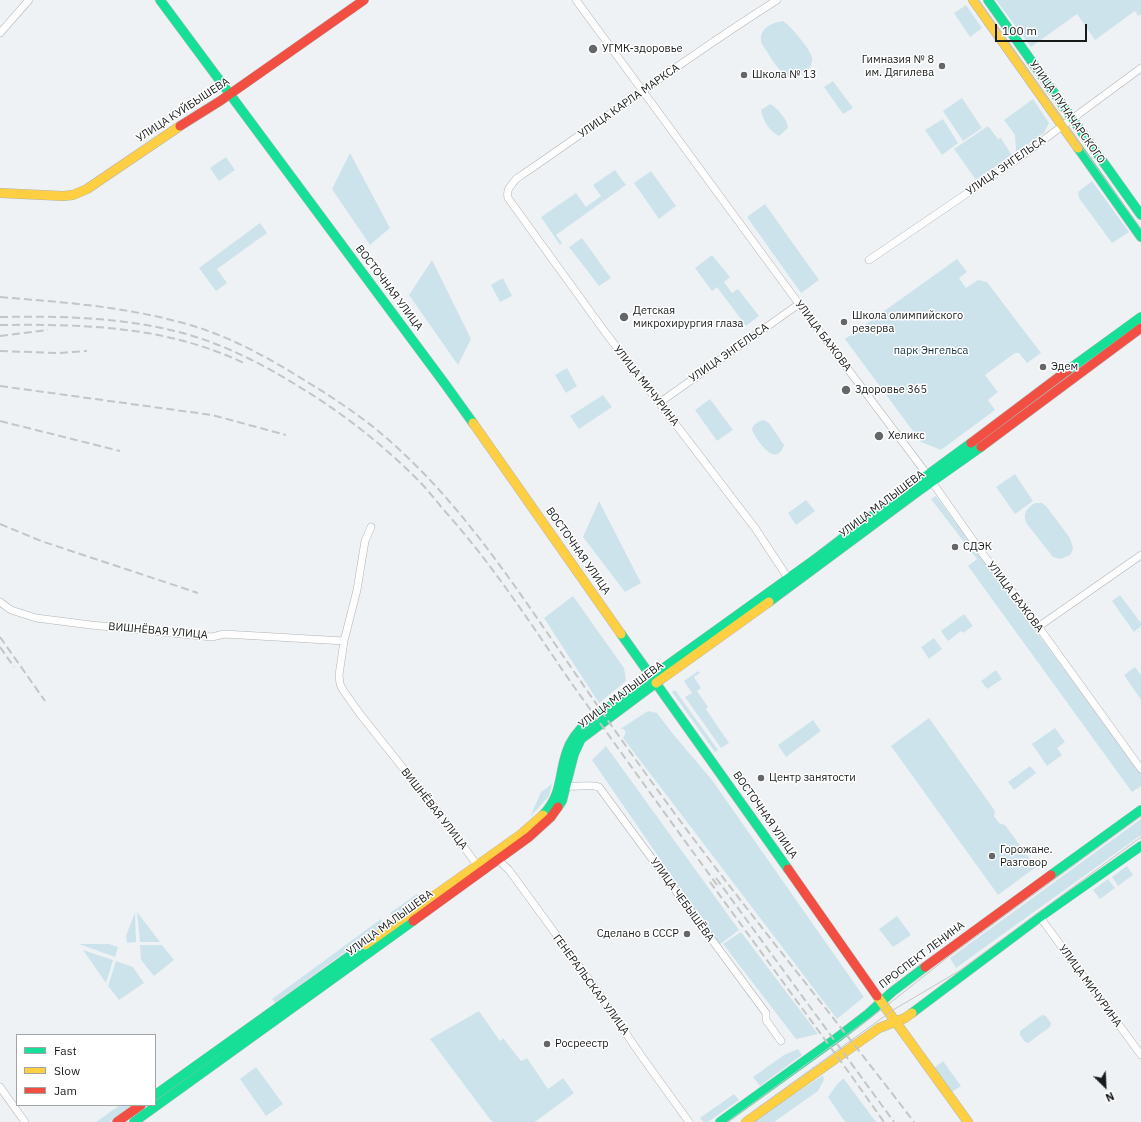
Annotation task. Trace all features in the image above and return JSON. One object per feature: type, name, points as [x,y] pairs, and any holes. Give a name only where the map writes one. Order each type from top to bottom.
[{"type":"main road","name":"ВОСТОЧНАЯ УЛИЦА","points":[[160,0],[477,428],[653,680],[761,830],[925,1064],[968,1122]]},
{"type":"main road","name":"УЛИЦА КУЙБЫШЕВА","points":[[0,193],[63,196],[73,195],[87,189],[165,135],[230,94],[364,0]]},
{"type":"main road","name":"УЛИЦА ЛУНАЧАРСКОГО","points":[[973,0],[1141,237]]},
{"type":"main road","name":"УЛИЦА ЛУНАЧАРСКОГО","points":[[988,0],[1141,215]]},
{"type":"main road","name":"УЛИЦА МАЛЫШЕВА","points":[[156,1106],[479,868],[486,858],[535,822],[550,806],[557,794],[565,752],[575,733],[584,725],[729,632],[929,479],[1036,393],[1141,316]]},
{"type":"main road","name":"УЛИЦА МАЛЫШЕВА","points":[[156,1094],[479,868],[498,860],[529,837],[551,817],[562,801],[574,754],[581,739],[653,680],[788,578],[929,479],[988,442],[1141,328]]},
{"type":"main road","name":"ПРОСПЕКТ ЛЕНИНА","points":[[720,1122],[838,1037],[951,947],[1141,810]]},
{"type":"main road","points":[[746,1122],[879,1028],[905,1018],[1040,917],[1141,846]]},
{"type":"main road","points":[[117,1122],[140,1106]]},
{"type":"main road","name":"УЛИЦА МАЛЫШЕВА","points":[[134,1122],[156,1106]]},
{"type":"street","points":[[0,33],[29,0]]},
{"type":"street","name":"УЛИЦА БАЖОВА","points":[[576,0],[1141,769]]},
{"type":"street","name":"УЛИЦА КАРЛА МАРКСА","points":[[507,193],[508,189],[516,179],[586,132],[710,43],[777,0]]},
{"type":"street","name":"УЛИЦА ЭНГЕЛЬСА","points":[[869,260],[984,182],[1073,119],[1141,68]]},
{"type":"street","name":"УЛИЦА МИЧУРИНА","points":[[507,193],[508,198],[590,312],[755,528],[788,578]]},
{"type":"street","name":"УЛИЦА ЭНГЕЛЬСА","points":[[659,402],[799,304]]},
{"type":"street","name":"ВИШНЁВАЯ УЛИЦА","points":[[371,527],[365,541],[357,590],[344,641],[339,676],[340,684],[360,714],[446,822],[479,868]]},
{"type":"street","points":[[1038,627],[1141,555]]},
{"type":"street","name":"ВИШНЁВАЯ УЛИЦА","points":[[0,602],[11,610],[36,618],[91,625],[212,636],[224,634],[344,641]]},
{"type":"street","name":"УЛИЦА ЧЕБЫШЁВА","points":[[567,786],[576,787],[595,785],[600,787],[766,1013],[766,1020],[781,1041]]},
{"type":"street","points":[[486,858],[498,860]]},
{"type":"street","name":"ГЕНЕРАЛЬСКАЯ УЛИЦА","points":[[498,860],[509,870],[689,1122]]},
{"type":"street","name":"УЛИЦА МИЧУРИНА","points":[[1040,917],[1141,1055]]},
{"type":"street","points":[[0,1086],[25,1122]]},
{"type":"green space","points":[[996,0],[1141,0],[1141,14],[1138,16],[1135,11],[1095,40],[1077,14],[1031,47]]},
{"type":"green space","points":[[966,5],[982,28],[970,37],[954,13]]},
{"type":"green space","points":[[783,21],[800,38],[811,53],[812,62],[808,70],[800,76],[791,77],[783,73],[762,44],[761,34],[763,31],[774,23]]},
{"type":"green space","points":[[833,81],[853,108],[843,114],[824,87]]},
{"type":"green space","points":[[962,98],[982,128],[963,141],[943,111]]},
{"type":"green space","points":[[1033,99],[1049,123],[1044,133],[1016,152],[1015,135],[1004,120]]},
{"type":"green space","points":[[770,104],[782,114],[788,125],[788,128],[779,136],[770,128],[762,114],[761,110]]},
{"type":"green space","points":[[943,119],[958,143],[942,155],[925,130]]},
{"type":"green space","points":[[988,126],[998,139],[1001,138],[1011,154],[976,180],[954,149]]},
{"type":"green space","points":[[350,153],[390,228],[370,245],[332,189]]},
{"type":"green space","points":[[226,157],[235,170],[219,181],[210,168]]},
{"type":"green space","points":[[615,170],[626,185],[556,235],[562,243],[560,245],[541,217],[576,193],[586,207],[601,196],[593,185]]},
{"type":"green space","points":[[651,171],[676,206],[659,219],[634,183]]},
{"type":"green space","points":[[1092,181],[1129,232],[1112,243],[1079,198],[1078,192]]},
{"type":"green space","points":[[765,204],[819,280],[801,293],[747,217]]},
{"type":"green space","points":[[260,223],[267,233],[217,269],[227,283],[216,291],[199,268]]},
{"type":"green space","points":[[582,238],[611,278],[599,286],[569,247]]},
{"type":"green space","points":[[712,255],[730,277],[724,282],[732,293],[738,289],[759,316],[746,326],[717,287],[712,291],[695,268]]},
{"type":"green space","name":"парк Энгельса","points":[[957,259],[967,272],[959,278],[966,288],[978,280],[987,282],[1041,353],[1027,363],[1019,353],[1015,353],[985,375],[998,392],[988,400],[995,410],[941,450],[921,442],[845,339]]},
{"type":"green space","points":[[432,260],[471,339],[458,365],[409,295]]},
{"type":"green space","points":[[503,278],[512,296],[500,302],[491,285]]},
{"type":"green space","points":[[567,368],[577,386],[566,393],[555,375]]},
{"type":"green space","points":[[603,395],[612,407],[579,429],[570,416]]},
{"type":"green space","points":[[710,399],[733,430],[717,441],[695,410]]},
{"type":"green space","points":[[764,420],[769,423],[784,445],[781,452],[772,454],[767,451],[752,430],[756,423]]},
{"type":"green space","points":[[1015,474],[1033,501],[1015,514],[996,487]]},
{"type":"green space","points":[[936,496],[1141,773],[1141,786],[1132,792],[968,566],[977,559],[931,499]]},
{"type":"green space","points":[[806,500],[815,511],[796,525],[788,513]]},
{"type":"green space","points":[[599,501],[641,583],[625,592],[583,537]]},
{"type":"green space","points":[[1035,503],[1042,503],[1046,506],[1070,538],[1073,548],[1070,555],[1061,559],[1053,557],[1027,524],[1025,515],[1027,509]]},
{"type":"green space","points":[[1120,595],[1141,623],[1141,626],[1134,632],[1112,601]]},
{"type":"green space","points":[[573,596],[624,668],[626,681],[599,703],[544,618]]},
{"type":"green space","points":[[964,614],[973,626],[963,633],[961,631],[948,641],[941,631]]},
{"type":"green space","points":[[934,638],[942,649],[929,659],[921,647]]},
{"type":"green space","points":[[1135,667],[1141,675],[1141,700],[1124,675]]},
{"type":"green space","points":[[996,670],[1002,679],[987,689],[981,681]]},
{"type":"green space","points":[[698,671],[700,673],[694,677],[701,688],[697,691],[708,707],[706,709],[729,743],[721,748],[685,697],[692,693],[684,681]]},
{"type":"green space","points":[[675,690],[718,750],[715,752],[672,692]]},
{"type":"green space","points":[[648,711],[657,713],[712,780],[864,997],[837,1019],[623,738],[626,732],[623,729],[620,729]]},
{"type":"green space","points":[[929,718],[995,811],[994,816],[999,823],[1005,825],[1036,867],[998,895],[891,746]]},
{"type":"green space","points":[[813,720],[821,731],[786,757],[778,745]]},
{"type":"green space","points":[[1055,728],[1065,742],[1057,748],[1062,755],[1047,766],[1032,744]]},
{"type":"green space","points":[[606,746],[739,930],[719,945],[592,760]]},
{"type":"green space","points":[[1030,766],[1036,773],[1014,790],[1008,782]]},
{"type":"green space","points":[[552,784],[549,796],[530,817],[541,792]]},
{"type":"green space","points":[[1141,819],[1141,835],[956,968],[950,958]]},
{"type":"green space","points":[[1127,866],[1133,875],[1118,886],[1112,877]]},
{"type":"green space","points":[[1108,879],[1115,888],[1100,899],[1093,890]]},
{"type":"green space","points":[[417,894],[420,899],[393,918],[390,913]]},
{"type":"green space","points":[[135,912],[136,942],[127,943],[126,936]]},
{"type":"green space","points":[[137,912],[160,942],[140,942]]},
{"type":"green space","points":[[897,916],[911,935],[893,947],[879,929]]},
{"type":"green space","points":[[381,919],[384,924],[275,1003],[272,999]]},
{"type":"green space","points":[[741,932],[818,1034],[796,1039],[723,944]]},
{"type":"green space","points":[[79,944],[109,944],[118,947],[115,957]]},
{"type":"green space","points":[[140,945],[162,945],[174,960],[154,976],[141,960]]},
{"type":"green space","points":[[83,950],[113,960],[106,983]]},
{"type":"green space","points":[[116,961],[133,967],[144,983],[119,1000],[108,986]]},
{"type":"green space","points":[[479,1011],[500,1041],[503,1038],[521,1061],[527,1058],[548,1089],[563,1078],[574,1093],[535,1122],[492,1122],[430,1039]]},
{"type":"green space","points":[[1042,1015],[1046,1016],[1051,1023],[1050,1027],[1028,1043],[1025,1042],[1020,1035],[1020,1031]]},
{"type":"green space","points":[[798,1049],[802,1055],[760,1086],[753,1077],[784,1055]]},
{"type":"green space","points":[[943,1061],[961,1086],[952,1092],[934,1068]]},
{"type":"green space","points":[[256,1067],[283,1104],[266,1116],[240,1079]]},
{"type":"green space","points":[[823,1075],[824,1080],[818,1091],[774,1122],[752,1122]]},
{"type":"green space","points":[[844,1078],[876,1122],[845,1122],[828,1097],[838,1083]]},
{"type":"green space","points":[[734,1094],[739,1100],[708,1122],[703,1122],[700,1118]]},
{"type":"green space","points":[[119,1106],[132,1106],[109,1122],[96,1122]]},
{"type":"tram line","points":[[978,0],[1141,229]]},
{"type":"tram line","points":[[727,1122],[885,1007],[948,957],[1141,816]]},
{"type":"tram line","points":[[752,1112],[893,1010],[959,971],[1141,837]]},
{"type":"railway","points":[[0,297],[112,308],[157,317],[210,331],[254,351],[321,390],[369,423],[391,442],[435,485],[493,556],[608,721],[678,818],[914,1122]]},
{"type":"railway","points":[[0,317],[90,318],[135,323],[179,332],[240,354],[270,369],[345,417],[389,453],[420,482],[477,550],[510,594],[572,684],[717,885]]},
{"type":"railway","points":[[0,325],[64,325],[126,330],[186,342],[216,351],[246,364]]},
{"type":"railway","points":[[0,336],[48,330]]},
{"type":"railway","points":[[0,351],[59,353],[87,351]]},
{"type":"railway","points":[[0,386],[212,415],[286,435]]},
{"type":"railway","points":[[0,421],[120,451]]},
{"type":"railway","points":[[0,524],[41,541],[198,593]]},
{"type":"railway","points":[[0,637],[45,701]]},
{"type":"railway","points":[[0,647],[14,667]]},
{"type":"railway","points":[[716,878],[894,1122]]},
{"type":"railway","points":[[710,882],[884,1122]]},
{"type":"traffic: fast","points":[[160,0],[473,423]]},
{"type":"traffic: fast","points":[[988,0],[1141,215]]},
{"type":"traffic: fast","points":[[1078,148],[1141,237]]},
{"type":"traffic: fast","points":[[1068,370],[1141,317]]},
{"type":"traffic: fast","points":[[651,677],[814,560],[971,443]]},
{"type":"traffic: fast","points":[[769,602],[920,490],[981,447]]},
{"type":"traffic: fast","points":[[621,634],[788,869]]},
{"type":"traffic: fast","points":[[543,815],[554,800],[564,760],[570,744],[576,734],[584,725],[651,677]]},
{"type":"traffic: fast","points":[[558,807],[562,801],[574,754],[581,739],[656,683]]},
{"type":"traffic: fast","points":[[1051,875],[1141,810]]},
{"type":"traffic: fast","points":[[912,1013],[1040,917],[1141,846]]},
{"type":"traffic: fast","points":[[134,1122],[413,921]]},
{"type":"traffic: fast","points":[[156,1094],[365,945]]},
{"type":"traffic: fast","points":[[720,1122],[838,1037],[868,1014],[892,992],[925,967]]},
{"type":"traffic: slow","points":[[973,0],[1078,148]]},
{"type":"traffic: slow","points":[[0,193],[63,196],[73,195],[87,189],[180,126]]},
{"type":"traffic: slow","points":[[473,423],[621,634]]},
{"type":"traffic: slow","points":[[656,683],[769,602]]},
{"type":"traffic: slow","points":[[365,945],[520,835],[543,815]]},
{"type":"traffic: slow","points":[[877,996],[968,1122]]},
{"type":"traffic: slow","points":[[746,1122],[879,1028],[905,1018],[912,1013]]},
{"type":"traffic: jam","points":[[180,126],[220,101],[364,0]]},
{"type":"traffic: jam","points":[[981,447],[1141,328]]},
{"type":"traffic: jam","points":[[971,443],[1068,370]]},
{"type":"traffic: jam","points":[[413,921],[529,837],[551,817],[558,807]]},
{"type":"traffic: jam","points":[[788,869],[877,996]]},
{"type":"traffic: jam","points":[[925,967],[1051,875]]},
{"type":"traffic: jam","points":[[117,1122],[140,1106]]},
{"type":"place","name":"УГМК-здоровье","points":[[593,49]]},
{"type":"place","name":"Гимназия № 8 им. Дягилева","points":[[942,66]]},
{"type":"place","name":"Школа № 13","points":[[744,75]]},
{"type":"place","name":"Детская микрохирургия глаза","points":[[624,317]]},
{"type":"place","name":"Школа олимпийского резерва","points":[[844,322]]},
{"type":"place","name":"Эдем","points":[[1043,367]]},
{"type":"place","name":"Здоровье 365","points":[[846,390]]},
{"type":"place","name":"Хеликс","points":[[879,436]]},
{"type":"place","name":"СДЭК","points":[[955,547]]},
{"type":"place","name":"Центр занятости","points":[[761,778]]},
{"type":"place","name":"Горожане. Разговор","points":[[992,856]]},
{"type":"place","name":"Сделано в СССР","points":[[687,934]]},
{"type":"place","name":"Росреестр","points":[[547,1044]]}]
